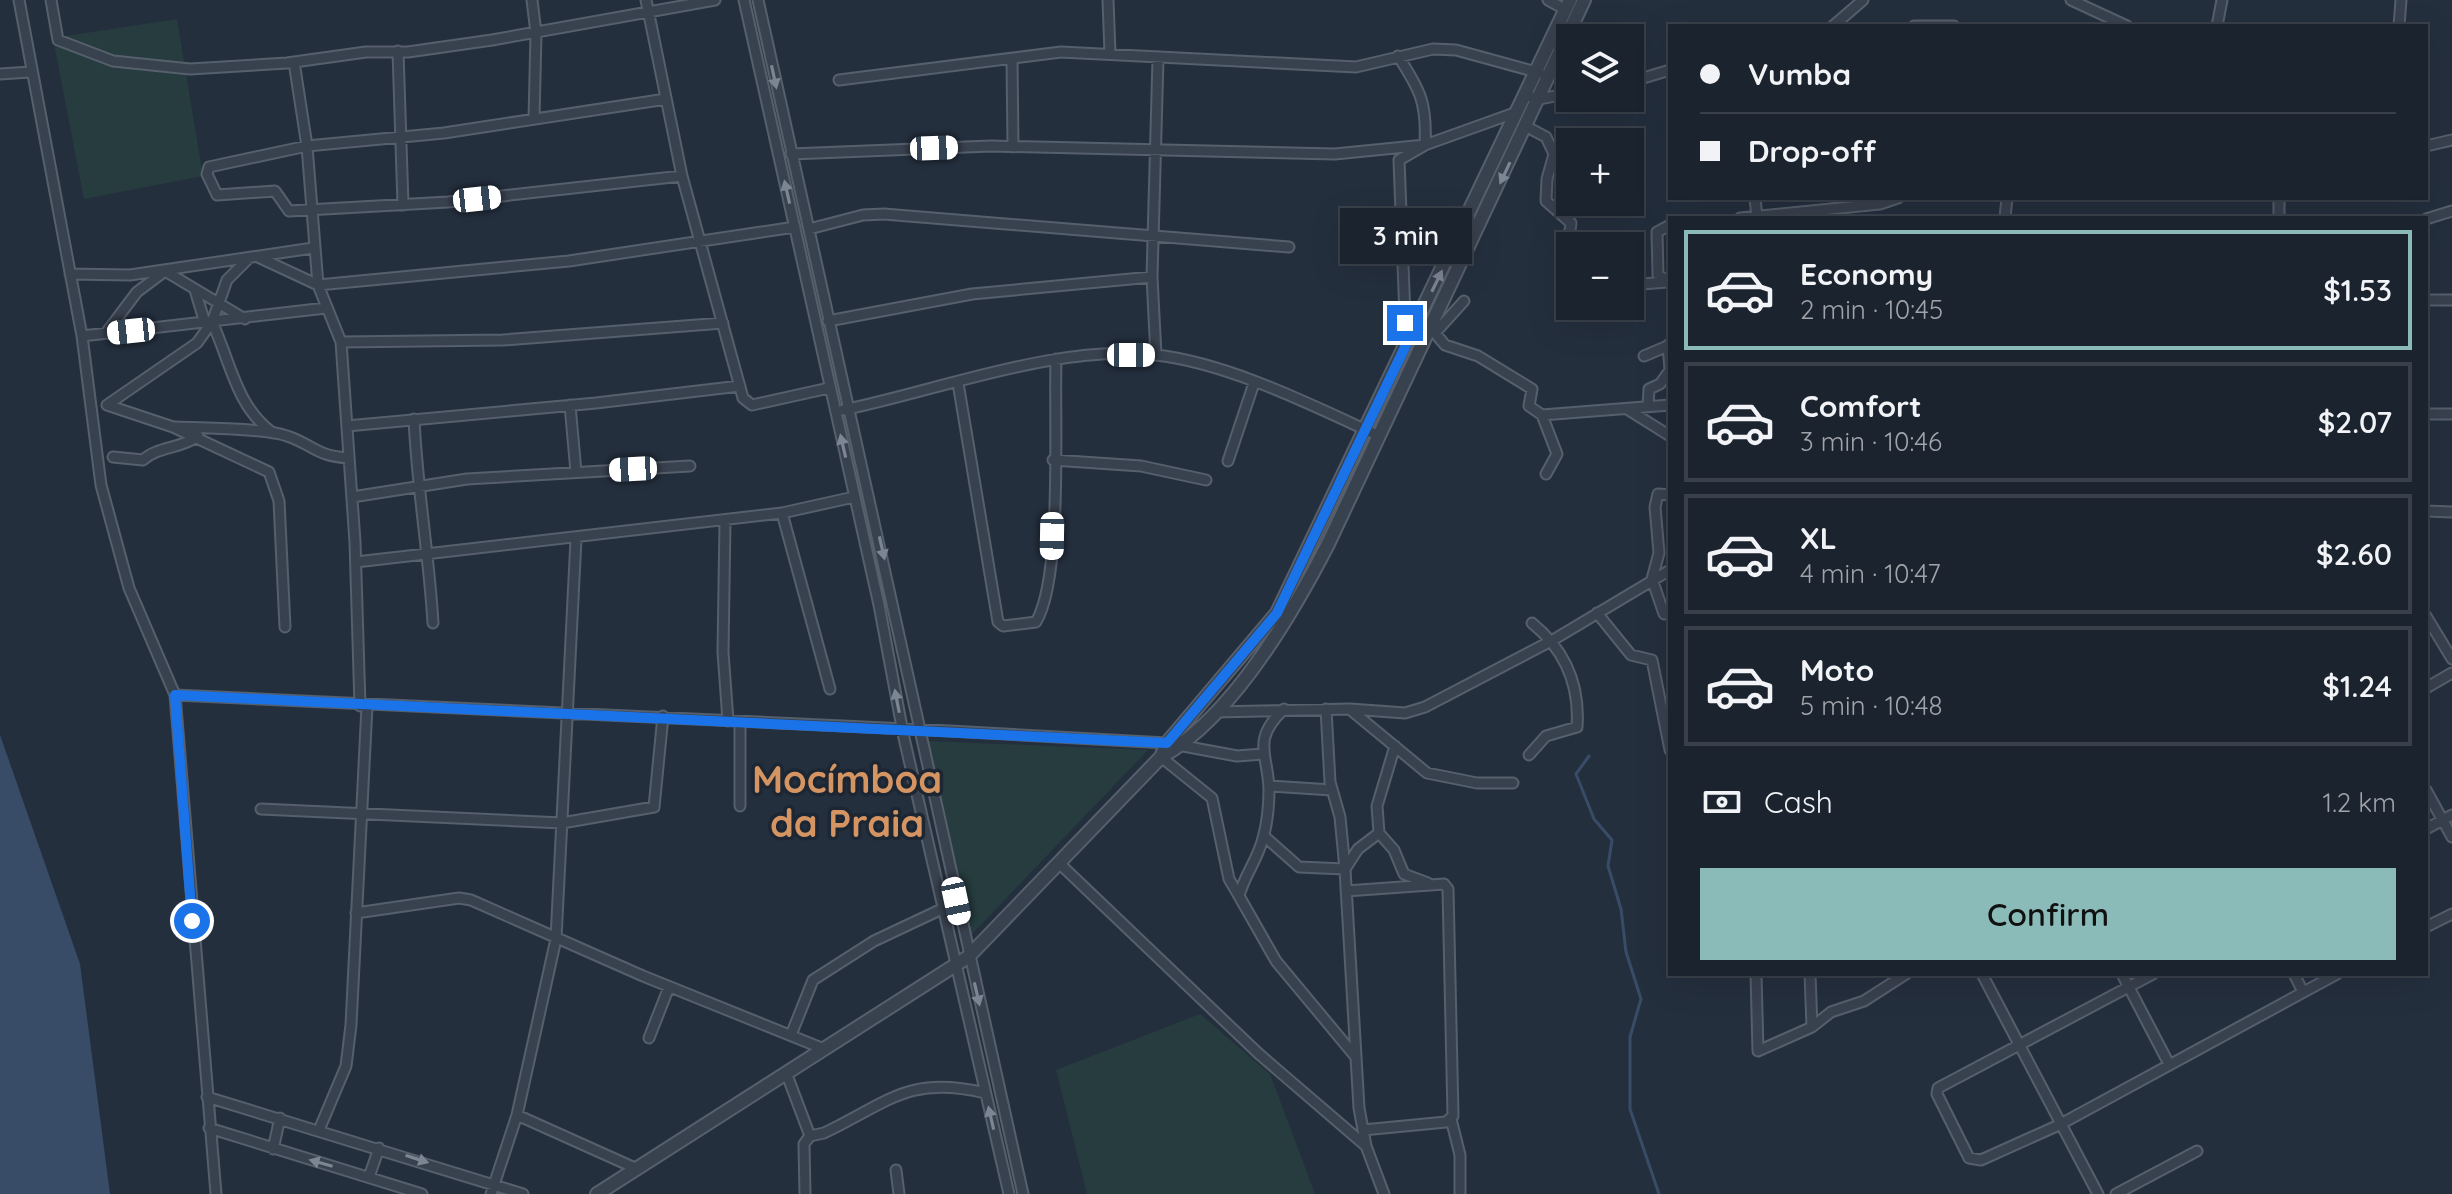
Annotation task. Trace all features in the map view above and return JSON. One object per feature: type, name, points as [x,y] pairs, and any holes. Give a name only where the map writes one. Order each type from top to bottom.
[{"type":"street","points":[[19,0],[30,72],[82,336],[101,485],[129,588],[175,695],[216,1194]]},
{"type":"street","points":[[51,0],[58,40],[113,61],[190,69],[294,62],[536,33],[715,0]]},
{"type":"street","points":[[532,0],[536,33],[534,119]]},
{"type":"street","points":[[646,0],[682,176],[743,398],[752,405],[829,388]]},
{"type":"street","points":[[744,0],[874,583],[903,730],[1009,1194]]},
{"type":"street","points":[[758,0],[828,321],[889,579],[968,957],[1023,1194]]},
{"type":"street","points":[[1108,0],[1110,53]]},
{"type":"street","points":[[597,1194],[968,957],[1161,757],[1182,746],[1214,712],[1291,617],[1527,127],[1533,97],[1568,5],[1548,0]]},
{"type":"street","points":[[1543,74],[1584,0]]},
{"type":"street","points":[[1835,24],[1863,0]]},
{"type":"street","points":[[2071,0],[2123,24]]},
{"type":"street","points":[[2217,24],[2222,0]]},
{"type":"street","points":[[2399,24],[2401,0]]},
{"type":"street","points":[[839,80],[1061,52],[1356,67],[1433,49],[1456,50],[1543,74]]},
{"type":"street","points":[[398,51],[403,205]]},
{"type":"street","points":[[1398,56],[1420,90],[1426,113],[1425,145]]},
{"type":"street","points":[[1156,355],[1152,277],[1158,58]]},
{"type":"street","points":[[1012,59],[1013,147]]},
{"type":"street","points":[[294,62],[307,146],[318,285],[341,342],[364,706],[346,1066],[319,1130]]},
{"type":"street","points":[[1644,78],[1668,71]]},
{"type":"street","points":[[0,74],[30,72]]},
{"type":"street","points":[[1161,757],[1167,743],[1277,613],[1519,111],[1533,97],[1556,95]]},
{"type":"street","points":[[666,99],[402,138],[307,146],[209,167],[207,174],[220,197],[275,191],[286,210],[403,205],[682,176]]},
{"type":"street","points":[[1406,345],[1399,160],[1425,145],[1519,111]]},
{"type":"street","points":[[1527,127],[1546,137],[1554,154],[1547,179],[1546,201],[1571,223],[1570,232]]},
{"type":"street","points":[[2428,146],[2452,140]]},
{"type":"street","points":[[791,154],[1013,147],[1335,154],[1425,145]]},
{"type":"street","points":[[1767,216],[1858,207],[1889,200]]},
{"type":"street","points":[[1856,216],[1858,207]]},
{"type":"street","points":[[2428,218],[2452,211]]},
{"type":"street","points":[[809,229],[863,215],[884,214],[1154,233],[1289,247]]},
{"type":"street","points":[[1668,226],[1657,232],[1658,275],[1668,280]]},
{"type":"street","points":[[253,258],[318,285],[569,261],[795,227]]},
{"type":"street","points":[[70,274],[110,276],[165,271],[313,248]]},
{"type":"street","points":[[253,258],[227,280],[197,343],[107,405],[173,427],[269,472],[279,501],[285,627]]},
{"type":"street","points":[[165,271],[245,319]]},
{"type":"street","points":[[106,333],[137,292],[165,271]]},
{"type":"street","points":[[828,321],[972,294],[1152,277]]},
{"type":"street","points":[[1644,284],[1668,281]]},
{"type":"street","points":[[195,290],[234,383],[260,423],[273,433]]},
{"type":"street","points":[[2428,300],[2452,300]]},
{"type":"street","points":[[1464,301],[1435,333],[1445,345],[1478,356],[1488,364],[1513,374],[1532,389],[1529,406],[1542,415],[1557,454],[1546,474]]},
{"type":"street","points":[[82,336],[326,308]]},
{"type":"street","points":[[341,342],[503,340],[723,323]]},
{"type":"street","points":[[1644,356],[1668,345]]},
{"type":"street","points":[[835,412],[1056,359],[1156,355],[1292,395],[1379,436]]},
{"type":"street","points":[[958,383],[997,617],[1003,626],[1036,622],[1046,603],[1052,562],[1056,359]]},
{"type":"street","points":[[1648,406],[1649,389],[1660,384],[1668,373]]},
{"type":"street","points":[[1228,461],[1254,383]]},
{"type":"street","points":[[347,426],[740,386]]},
{"type":"street","points":[[570,405],[576,472]]},
{"type":"street","points":[[1542,415],[1668,405]]},
{"type":"street","points":[[1627,409],[1668,435]]},
{"type":"street","points":[[2428,414],[2452,414]]},
{"type":"street","points":[[414,419],[417,488],[429,555],[433,623]]},
{"type":"street","points":[[173,427],[285,435],[319,454],[349,458]]},
{"type":"street","points":[[113,457],[143,460],[151,453],[180,448],[207,428]]},
{"type":"street","points":[[1053,460],[1141,466],[1206,480]]},
{"type":"street","points":[[352,497],[467,479],[690,466]]},
{"type":"street","points":[[1664,614],[1652,579],[1659,553],[1655,507],[1658,494],[1668,495]]},
{"type":"street","points":[[356,562],[725,521],[782,513],[854,497]]},
{"type":"street","points":[[2428,511],[2452,512]]},
{"type":"street","points":[[782,513],[830,689]]},
{"type":"street","points":[[725,521],[723,652],[728,721]]},
{"type":"street","points":[[493,1189],[517,1115],[556,939],[576,539]]},
{"type":"street","points":[[1214,712],[1350,709],[1393,714],[1425,707],[1553,640],[1668,571]]},
{"type":"street","points":[[874,583],[889,579]]},
{"type":"street","points":[[1597,613],[1631,655],[1652,660],[1668,740]]},
{"type":"street","points":[[2428,619],[2452,659]]},
{"type":"street","points":[[1529,755],[1546,736],[1577,727],[1579,698],[1553,640],[1532,623]]},
{"type":"street","points":[[2428,687],[2452,673]]},
{"type":"street","points":[[175,695],[364,706],[663,716],[1167,743],[1237,756],[1263,754]]},
{"type":"street","points":[[1239,896],[1264,836],[1269,786],[1263,754],[1272,720],[1284,709]]},
{"type":"street","points":[[1326,709],[1332,790],[1340,817],[1345,869],[1355,1056],[1363,1130],[1384,1194]]},
{"type":"street","points":[[1350,709],[1436,777],[1477,783],[1513,783]]},
{"type":"street","points":[[261,809],[562,823],[654,807],[663,716]]},
{"type":"street","points":[[740,722],[740,806]]},
{"type":"street","points":[[1395,746],[1377,806],[1379,833],[1394,850],[1404,874],[1420,882],[1444,884],[1448,889],[1452,986],[1451,1119],[1460,1155],[1460,1194]]},
{"type":"street","points":[[1161,757],[1212,798],[1229,879],[1276,961],[1355,1056]]},
{"type":"street","points":[[1269,786],[1332,790]]},
{"type":"street","points":[[2428,792],[2448,817],[2452,837]]},
{"type":"street","points":[[2428,828],[2448,817]]},
{"type":"street","points":[[1345,869],[1358,849],[1379,833]]},
{"type":"street","points":[[1264,836],[1299,867],[1345,869]]},
{"type":"street","points":[[1060,864],[1259,1054],[1366,1146]]},
{"type":"street","points":[[1346,891],[1444,884]]},
{"type":"street","points":[[356,913],[459,898],[501,911],[556,939],[824,1049]]},
{"type":"street","points":[[791,1035],[813,980],[874,941],[944,908]]},
{"type":"street","points":[[2428,926],[2452,914]]},
{"type":"street","points":[[1756,976],[1758,1051],[1812,1027],[1831,1012],[1864,1001],[1903,976]]},
{"type":"street","points":[[1810,976],[1812,1027]]},
{"type":"street","points":[[1983,976],[2098,1194]]},
{"type":"street","points":[[2123,976],[2169,1064]]},
{"type":"street","points":[[2149,976],[1942,1085],[1937,1094],[1969,1158],[1974,1161],[2059,1125],[2333,976]]},
{"type":"street","points":[[2295,976],[2303,992]]},
{"type":"street","points":[[649,1038],[669,987]]},
{"type":"street","points":[[787,1075],[810,1136]]},
{"type":"street","points":[[982,1080],[996,1077]]},
{"type":"street","points":[[805,1194],[804,1144],[810,1136],[824,1133],[912,1088],[957,1086],[985,1093]]},
{"type":"street","points":[[207,1097],[379,1148],[493,1189],[523,1194]]},
{"type":"street","points":[[517,1115],[635,1168]]},
{"type":"street","points":[[273,1149],[280,1118]]},
{"type":"street","points":[[1363,1130],[1451,1119]]},
{"type":"street","points":[[209,1128],[422,1194]]},
{"type":"street","points":[[369,1177],[379,1148]]},
{"type":"street","points":[[2116,1194],[2197,1151]]},
{"type":"street","points":[[896,1170],[899,1194]]},
{"type":"green space","points":[[177,19],[203,176],[84,199],[53,38]]},
{"type":"green space","points":[[928,741],[1148,750],[971,935]]},
{"type":"green space","points":[[1200,1014],[1270,1074],[1315,1194],[1087,1194],[1056,1070]]},
{"type":"water","points":[[0,735],[80,964],[110,1194],[0,1194]]},
{"type":"waterway","points":[[1589,756],[1576,774],[1594,819],[1612,840],[1608,866],[1621,909],[1626,952],[1641,999],[1630,1037],[1630,1109],[1659,1194]]},
{"type":"district","name":"Mocímboa da Praia","points":[[847,801]]},
{"type":"route","points":[[192,921],[175,695],[360,706],[663,716],[1167,743],[1277,613],[1406,345],[1405,323]]}]
